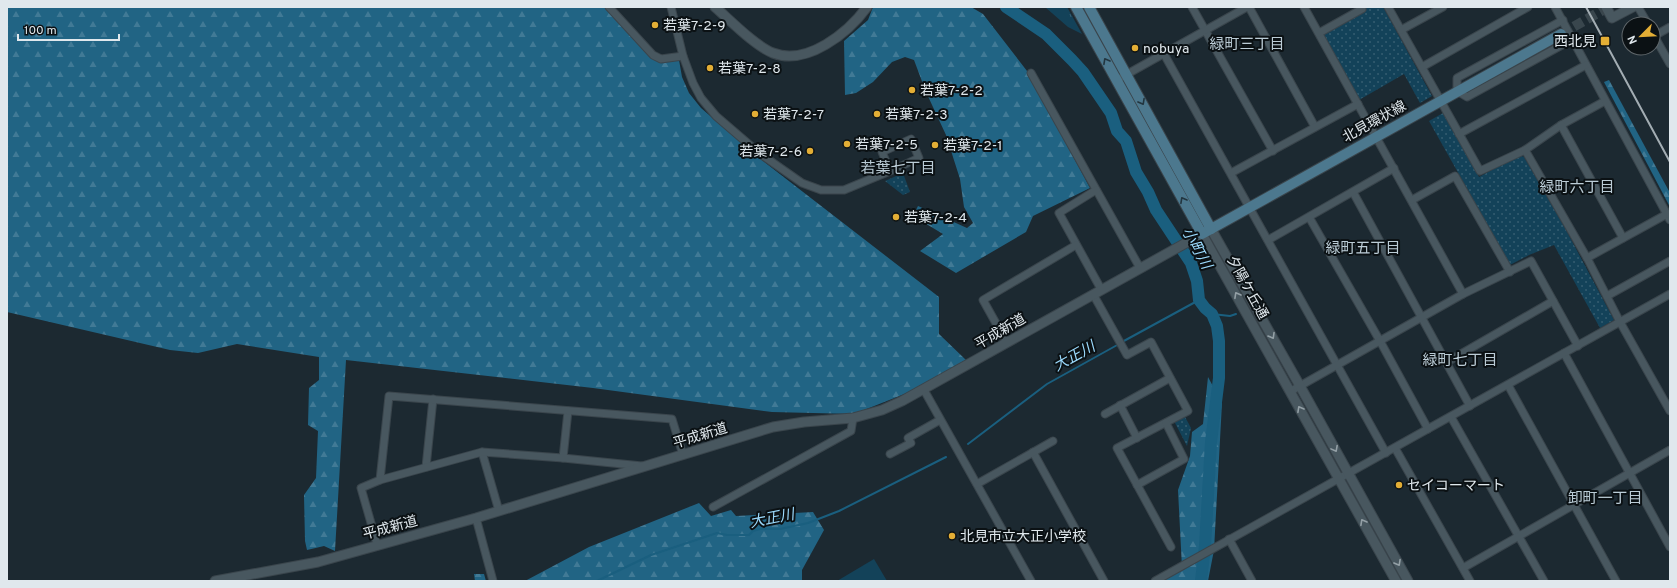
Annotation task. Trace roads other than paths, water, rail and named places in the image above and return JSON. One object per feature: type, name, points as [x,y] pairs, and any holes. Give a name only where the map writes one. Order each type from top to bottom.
[{"type":"main road","name":"夕陽ケ丘通","points":[[1076,7],[1202,234]]},
{"type":"main road","name":"夕陽ケ丘通","points":[[1089,7],[1211,229]]},
{"type":"main road","name":"北見環状線","points":[[1202,234],[1440,100],[1561,34]]},
{"type":"street","points":[[609,7],[653,55],[661,59],[683,56]]},
{"type":"street","points":[[670,7],[692,84],[710,110],[759,153],[802,184],[821,190],[840,190],[890,171],[919,158],[911,139],[882,152],[890,171]]},
{"type":"street","points":[[715,7],[755,42],[772,53],[788,57],[801,56],[814,52],[831,42],[861,15],[867,7]]},
{"type":"street","points":[[1192,7],[1272,151]]},
{"type":"street","points":[[1117,80],[1248,7],[1315,127]]},
{"type":"street","points":[[1304,7],[1463,294]]},
{"type":"street","points":[[1319,33],[1362,9],[1361,7]]},
{"type":"street","points":[[1388,7],[1480,171],[1525,150],[1561,125],[1606,101]]},
{"type":"street","points":[[1401,30],[1443,7]]},
{"type":"street","points":[[1422,67],[1528,7]]},
{"type":"street","points":[[1555,7],[1669,217],[1623,238],[1587,258]]},
{"type":"street","points":[[1606,7],[1612,18],[1633,7]]},
{"type":"street","points":[[1638,7],[1643,16]]},
{"type":"street","points":[[1563,20],[1457,78],[1457,91],[1467,97],[1573,39]]},
{"type":"street","points":[[1661,32],[1670,27]]},
{"type":"street","points":[[1661,48],[1670,64]]},
{"type":"street","points":[[1164,54],[1338,364],[1386,453]]},
{"type":"street","points":[[1459,134],[1586,65]]},
{"type":"street","points":[[1031,73],[1140,268]]},
{"type":"street","points":[[1231,173],[1358,104]]},
{"type":"street","points":[[1561,125],[1623,238]]},
{"type":"street","points":[[1525,150],[1587,258],[1620,322],[1670,411]]},
{"type":"street","points":[[1268,240],[1394,168]]},
{"type":"street","points":[[1412,200],[1455,176],[1510,272]]},
{"type":"street","points":[[1096,190],[1059,213],[1076,245],[1117,338],[1127,355],[1151,342],[1188,411],[1117,448],[1171,547]]},
{"type":"street","points":[[1353,192],[1470,406]]},
{"type":"street","points":[[1309,217],[1380,341],[1428,429]]},
{"type":"street","name":"夕陽ケ丘通","points":[[1211,229],[1408,581]]},
{"type":"street","name":"夕陽ケ丘通","points":[[1202,234],[1396,581]]},
{"type":"street","name":"平成新道","points":[[215,581],[318,562],[377,544],[476,518],[773,427],[804,422],[852,418],[882,410],[924,390],[1097,291],[1202,234]]},
{"type":"street","points":[[1007,343],[982,300],[1076,245]]},
{"type":"street","points":[[1291,391],[1463,294],[1530,261],[1578,346]]},
{"type":"street","points":[[1607,296],[1670,261]]},
{"type":"street","points":[[1154,581],[1670,294]]},
{"type":"street","points":[[1446,362],[1553,301]]},
{"type":"street","points":[[1564,353],[1670,547]]},
{"type":"street","points":[[1104,414],[1170,378]]},
{"type":"street","points":[[1508,385],[1616,581]]},
{"type":"street","points":[[924,390],[1031,581]]},
{"type":"street","points":[[380,480],[389,396],[672,419],[683,455]]},
{"type":"street","points":[[426,467],[433,399]]},
{"type":"street","points":[[1120,405],[1137,438]]},
{"type":"street","points":[[563,458],[568,410]]},
{"type":"street","points":[[1451,417],[1544,581]]},
{"type":"street","points":[[713,507],[851,431],[852,418]]},
{"type":"street","points":[[890,454],[911,443],[908,438],[940,420]]},
{"type":"street","points":[[1137,485],[1184,459],[1166,423]]},
{"type":"street","points":[[977,484],[1053,442]]},
{"type":"street","points":[[1395,448],[1470,581]]},
{"type":"street","points":[[1463,568],[1670,450]]},
{"type":"street","points":[[482,452],[499,511]]},
{"type":"street","points":[[377,544],[361,488],[380,480],[482,452],[644,466]]},
{"type":"street","points":[[1033,452],[1104,581]]},
{"type":"street","points":[[476,518],[493,581]]},
{"type":"street","points":[[1229,539],[1252,581]]},
{"type":"waterway","name":"小町川","points":[[1006,7],[1046,34],[1072,60],[1083,72],[1111,113],[1117,131],[1126,141],[1136,172],[1148,192],[1156,210],[1191,263],[1197,281],[1199,300],[1212,314],[1217,326],[1219,341],[1219,378],[1211,442],[1205,546],[1201,581]]},
{"type":"waterway","name":"大正川","points":[[1122,342],[1199,300]]},
{"type":"waterway","points":[[1212,314],[1230,316],[1236,314]]},
{"type":"waterway","name":"大正川","points":[[968,444],[1047,384],[1119,344]]},
{"type":"waterway","name":"大正川","points":[[597,581],[651,555],[717,533],[727,535],[749,535],[753,531],[760,529],[780,529],[808,523],[839,511],[946,457]]},
{"type":"tunnel","points":[[1561,34],[1608,7]]},
{"type":"railway","points":[[1586,7],[1670,162]]},
{"type":"place","name":"若葉7-2-9","points":[[655,25]]},
{"type":"place","name":"西北見","points":[[1605,41]]},
{"type":"place","name":"nobuya","points":[[1135,48]]},
{"type":"place","name":"若葉7-2-8","points":[[710,68]]},
{"type":"place","name":"若葉7-2-2","points":[[912,90]]},
{"type":"place","name":"若葉7-2-7","points":[[755,114]]},
{"type":"place","name":"若葉7-2-3","points":[[877,114]]},
{"type":"place","name":"若葉7-2-5","points":[[847,144]]},
{"type":"place","name":"若葉7-2-1","points":[[935,145]]},
{"type":"place","name":"若葉7-2-6","points":[[810,151]]},
{"type":"place","name":"若葉7-2-4","points":[[896,217]]},
{"type":"place","name":"セイコーマート","points":[[1399,485]]},
{"type":"place","name":"北見市立大正小学校","points":[[952,536]]},
{"type":"district","name":"緑町三丁目","points":[[1247,44]]},
{"type":"district","name":"若葉七丁目","points":[[898,168]]},
{"type":"district","name":"緑町六丁目","points":[[1577,187]]},
{"type":"district","name":"緑町五丁目","points":[[1363,248]]},
{"type":"district","name":"緑町七丁目","points":[[1460,360]]},
{"type":"district","name":"卸町一丁目","points":[[1605,498]]}]
